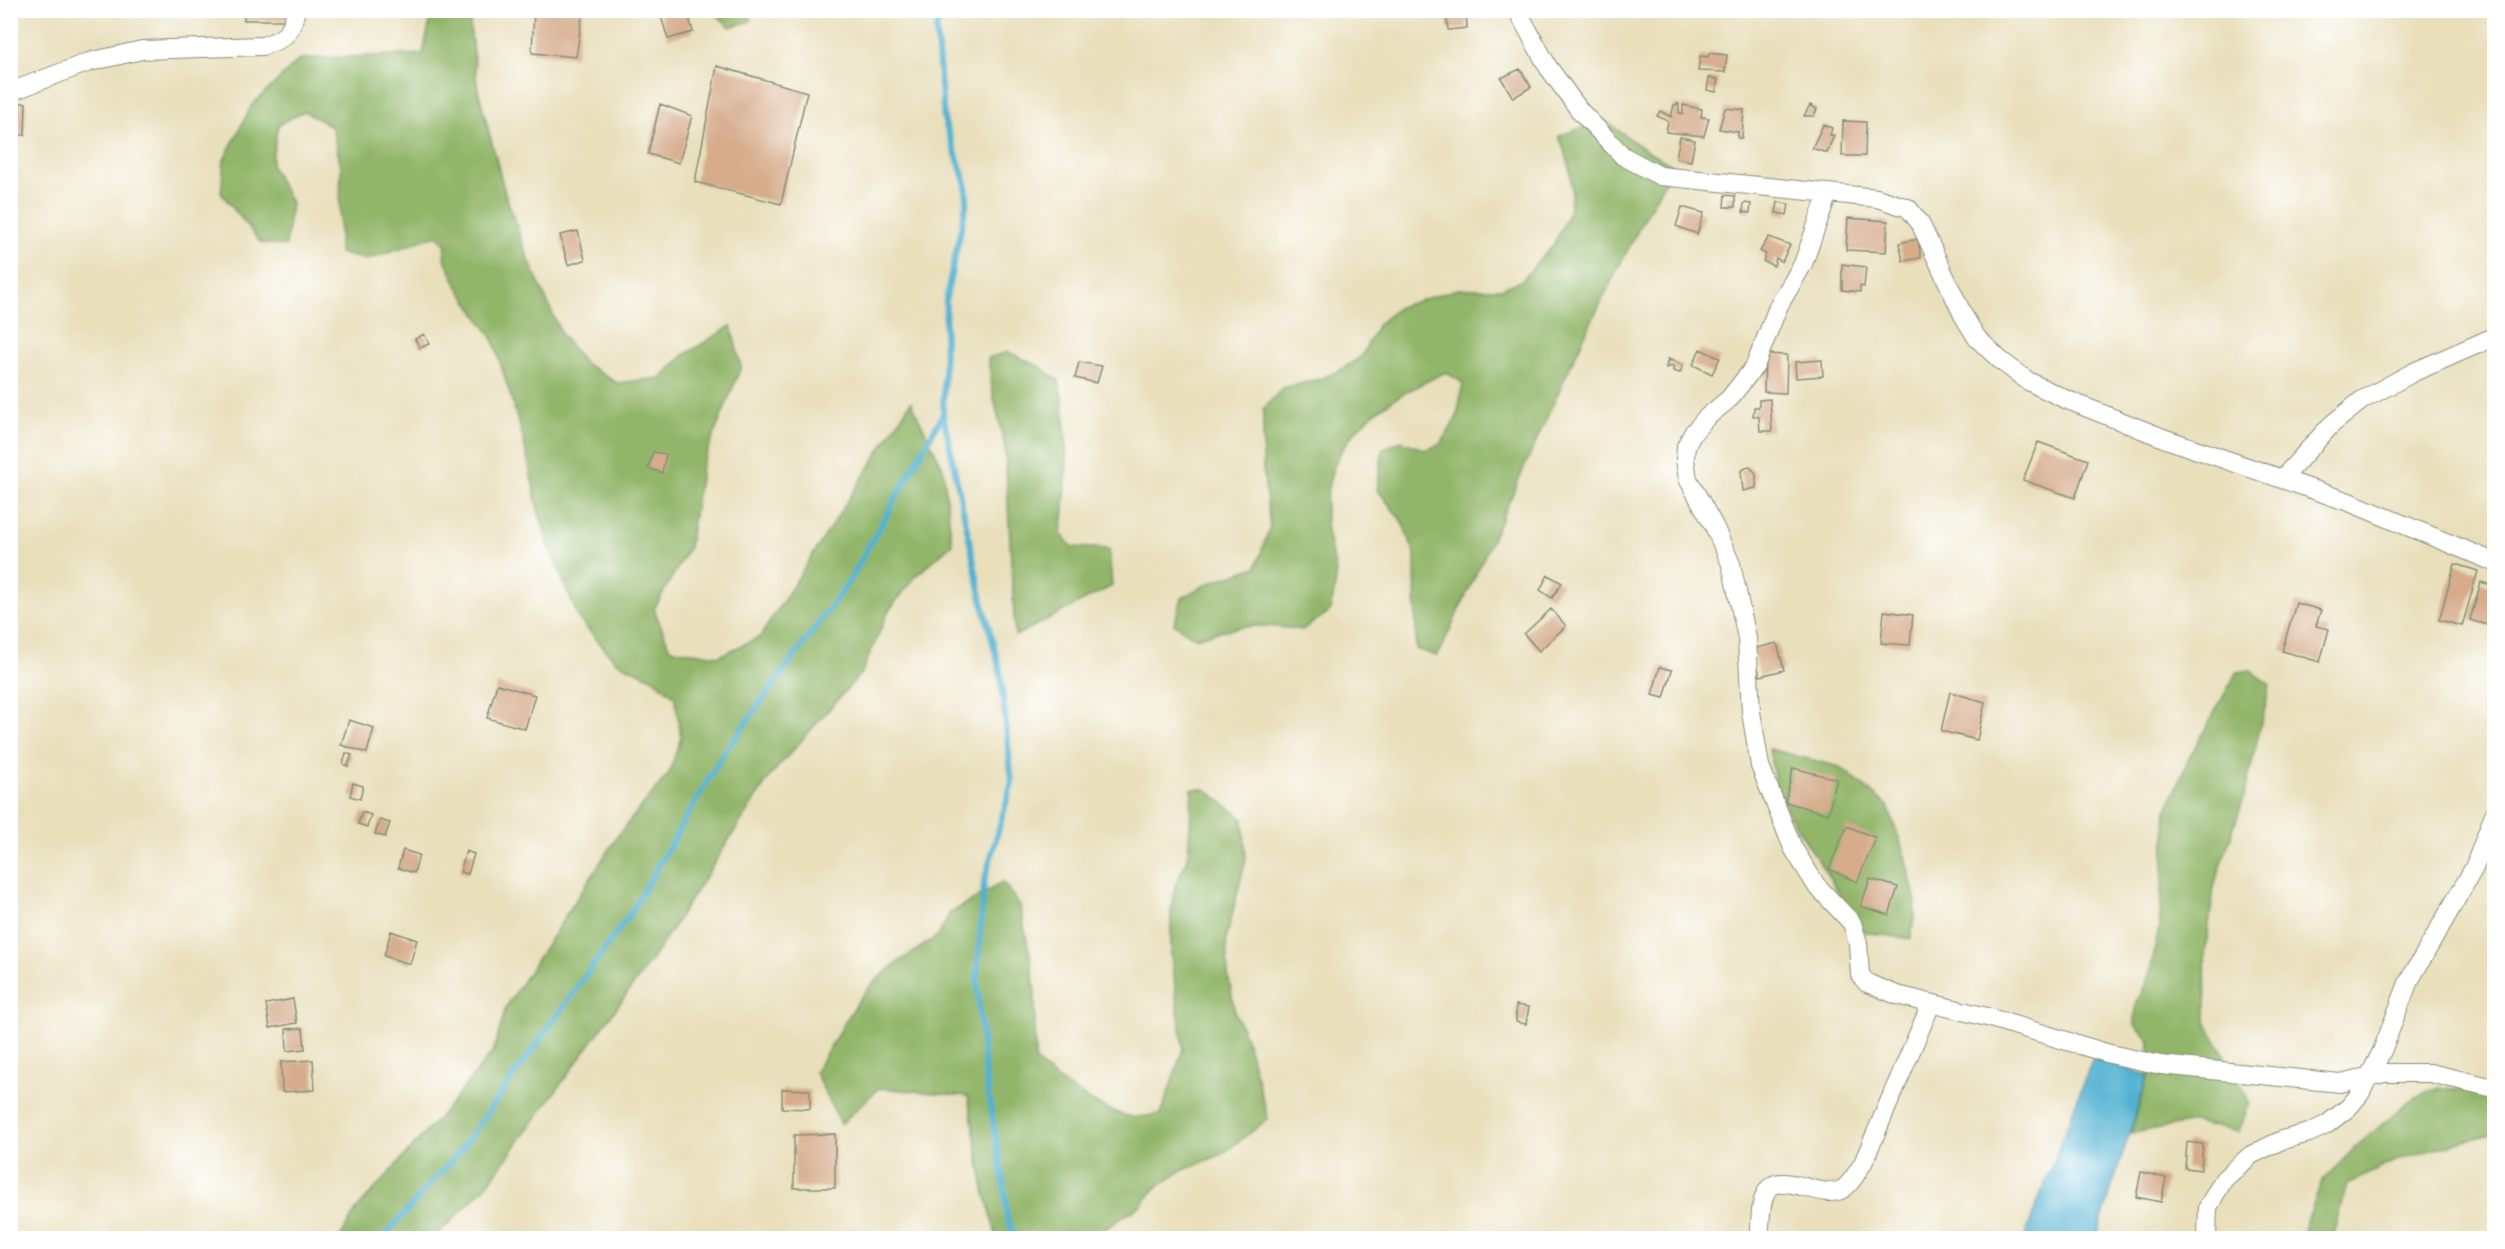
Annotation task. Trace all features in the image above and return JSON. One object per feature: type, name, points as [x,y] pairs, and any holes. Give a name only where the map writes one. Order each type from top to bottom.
[{"type":"street","points":[[10,92],[89,62],[142,50],[262,46],[279,41],[292,27],[296,10]]},
{"type":"street","points":[[1517,10],[1548,67],[1580,111],[1623,156],[1660,176],[1877,198],[1908,208],[1920,223],[1962,315],[1977,338],[2000,360],[2028,381],[2065,399],[2166,440],[2349,502],[2494,562]]},
{"type":"street","points":[[1828,193],[1803,264],[1778,307],[1755,366],[1729,399],[1706,418],[1693,433],[1686,446],[1685,460],[1688,478],[1731,564],[1747,638],[1751,712],[1760,766],[1792,848],[1816,885],[1852,922],[1858,943],[1860,975],[1867,983],[1897,995],[1987,1017],[2110,1054],[2161,1065],[2340,1083],[2385,1073],[2430,1072],[2494,1088]]},
{"type":"street","points":[[2282,479],[2331,425],[2362,400],[2414,372],[2494,337]]},
{"type":"street","points":[[2207,1239],[2208,1207],[2224,1179],[2251,1155],[2282,1140],[2309,1133],[2326,1125],[2348,1108],[2360,1094],[2382,1051],[2408,983],[2474,868],[2494,814]]},
{"type":"street","points":[[1759,1239],[1764,1197],[1772,1184],[1786,1183],[1825,1191],[1841,1190],[1850,1183],[1863,1163],[1931,1004]]},
{"type":"green space","points":[[432,11],[472,11],[470,26],[478,90],[505,193],[527,256],[562,335],[584,363],[617,383],[661,378],[684,355],[731,326],[741,367],[702,465],[689,547],[654,609],[670,649],[719,656],[760,637],[911,402],[943,468],[952,544],[917,575],[889,610],[862,672],[770,776],[653,958],[487,1185],[434,1238],[340,1238],[356,1210],[451,1104],[494,1050],[506,1007],[619,834],[669,773],[681,738],[675,697],[652,678],[616,662],[579,619],[549,546],[538,509],[523,437],[493,339],[458,287],[444,257],[446,245],[437,235],[366,260],[339,253],[341,166],[332,127],[304,111],[278,125],[271,165],[291,203],[286,246],[261,243],[221,193],[224,160],[252,105],[300,59],[423,54]]},
{"type":"green space","points":[[713,11],[749,11],[751,21],[730,27]]},
{"type":"green space","points":[[1604,120],[1650,153],[1674,166],[1640,225],[1579,347],[1437,656],[1416,649],[1415,553],[1401,520],[1377,489],[1383,448],[1402,441],[1425,450],[1441,444],[1457,417],[1463,383],[1446,372],[1398,397],[1359,427],[1345,445],[1334,467],[1327,492],[1326,521],[1336,575],[1330,611],[1302,630],[1248,626],[1195,638],[1174,624],[1182,598],[1209,583],[1256,567],[1270,527],[1263,469],[1263,409],[1283,388],[1320,379],[1339,371],[1361,357],[1378,324],[1399,307],[1457,289],[1501,289],[1522,280],[1554,244],[1569,212],[1572,190],[1569,164],[1559,136]]},
{"type":"green space","points":[[1008,352],[1039,366],[1059,381],[1065,419],[1066,458],[1061,534],[1072,547],[1109,549],[1112,586],[1015,636],[1005,448],[988,358]]},
{"type":"green space","points":[[2250,670],[2270,685],[2244,797],[2214,887],[2205,954],[2206,1022],[2250,1103],[2238,1132],[2194,1122],[2131,1133],[2148,1075],[2150,1041],[2135,1025],[2136,1005],[2150,973],[2160,922],[2167,810],[2189,758],[2237,672]]},
{"type":"green space","points":[[1769,749],[1840,767],[1888,806],[1905,856],[1916,903],[1911,939],[1864,932],[1791,818],[1776,788]]},
{"type":"green space","points":[[1192,789],[1205,789],[1243,819],[1246,858],[1226,939],[1228,975],[1235,1012],[1246,1038],[1268,1119],[1222,1154],[1179,1172],[1155,1189],[1140,1206],[1091,1238],[997,1238],[984,1190],[968,1096],[879,1088],[841,1124],[815,1072],[858,1001],[871,985],[891,967],[939,935],[949,914],[1003,882],[1020,906],[1032,965],[1035,994],[1035,1060],[1067,1086],[1107,1109],[1132,1117],[1161,1114],[1183,1049],[1171,955],[1171,911],[1175,886],[1188,858]]},
{"type":"green space","points":[[2438,1087],[2494,1094],[2494,1133],[2399,1159],[2347,1184],[2332,1238],[2301,1238],[2322,1181],[2359,1144],[2414,1098]]},
{"type":"water","points":[[2093,1058],[2148,1075],[2097,1238],[2024,1238]]},
{"type":"building","points":[[244,10],[289,10],[288,20],[244,20]]},
{"type":"building","points":[[534,10],[583,11],[576,57],[532,53]]},
{"type":"building","points":[[659,10],[687,10],[693,32],[668,39]]},
{"type":"building","points":[[1446,10],[1466,10],[1467,28],[1448,30]]},
{"type":"building","points":[[1709,53],[1727,55],[1725,72],[1698,71],[1700,56],[1708,57]]},
{"type":"building","points":[[717,66],[807,92],[781,204],[695,182]]},
{"type":"building","points":[[1520,69],[1531,87],[1513,98],[1501,78]]},
{"type":"building","points":[[1709,78],[1718,79],[1716,92],[1707,90]]},
{"type":"building","points":[[10,103],[26,103],[25,135],[10,135]]},
{"type":"building","points":[[660,104],[692,116],[679,163],[648,154]]},
{"type":"building","points":[[1679,104],[1679,113],[1683,114],[1683,105],[1702,109],[1701,117],[1709,118],[1704,136],[1666,132],[1668,121],[1657,116],[1660,111],[1671,117],[1674,105]]},
{"type":"building","points":[[1810,105],[1817,109],[1814,116],[1804,116]]},
{"type":"building","points":[[1725,108],[1744,110],[1742,138],[1738,138],[1738,132],[1719,129]]},
{"type":"building","points":[[1843,121],[1866,122],[1865,156],[1842,156]]},
{"type":"building","points":[[1823,125],[1832,128],[1830,135],[1834,135],[1827,153],[1812,148]]},
{"type":"building","points":[[1680,137],[1695,140],[1691,161],[1676,158]]},
{"type":"building","points":[[1725,195],[1735,196],[1735,207],[1724,207]]},
{"type":"building","points":[[1778,202],[1789,204],[1787,215],[1776,213]]},
{"type":"building","points":[[1744,203],[1751,204],[1750,213],[1743,212]]},
{"type":"building","points":[[1682,207],[1704,213],[1697,234],[1676,226]]},
{"type":"building","points":[[1848,218],[1888,221],[1886,252],[1846,250]]},
{"type":"building","points":[[578,231],[585,260],[568,265],[560,235]]},
{"type":"building","points":[[1769,237],[1790,245],[1782,262],[1776,258],[1774,266],[1763,261],[1766,254],[1760,251]]},
{"type":"building","points":[[1918,239],[1921,258],[1903,261],[1899,243]]},
{"type":"building","points":[[1842,264],[1866,267],[1864,287],[1860,286],[1860,292],[1842,290]]},
{"type":"building","points":[[424,334],[429,344],[420,348],[415,339]]},
{"type":"building","points":[[1700,349],[1720,358],[1712,374],[1693,365]]},
{"type":"building","points":[[1765,354],[1787,355],[1786,393],[1764,392]]},
{"type":"building","points":[[1668,359],[1683,365],[1680,373],[1673,371],[1673,366],[1666,368]]},
{"type":"building","points":[[1822,360],[1823,376],[1796,378],[1795,362]]},
{"type":"building","points":[[1079,362],[1102,366],[1097,383],[1075,378]]},
{"type":"building","points":[[1770,399],[1772,431],[1760,431],[1759,417],[1753,416],[1754,407],[1759,407],[1759,400]]},
{"type":"building","points":[[2038,442],[2088,460],[2075,498],[2023,480]]},
{"type":"building","points":[[653,452],[666,454],[662,473],[648,468]]},
{"type":"building","points":[[1749,466],[1756,473],[1756,488],[1743,491],[1741,471]]},
{"type":"building","points":[[2455,564],[2478,571],[2462,626],[2439,620]]},
{"type":"building","points":[[1548,575],[1562,583],[1552,598],[1540,590]]},
{"type":"building","points":[[2481,582],[2494,586],[2494,627],[2470,620]]},
{"type":"building","points":[[2296,603],[2321,610],[2316,626],[2329,629],[2320,662],[2282,651]]},
{"type":"building","points":[[1551,609],[1566,626],[1539,651],[1524,634]]},
{"type":"building","points":[[1884,611],[1913,615],[1910,645],[1881,643]]},
{"type":"building","points":[[1777,643],[1784,670],[1760,676],[1753,649]]},
{"type":"building","points":[[1660,667],[1672,670],[1664,698],[1652,695]]},
{"type":"building","points":[[497,684],[535,695],[525,729],[487,718]]},
{"type":"building","points":[[1950,692],[1985,702],[1977,740],[1941,731]]},
{"type":"building","points":[[349,720],[374,728],[367,753],[341,745]]},
{"type":"building","points":[[346,753],[352,755],[348,766],[343,764]]},
{"type":"building","points":[[1793,768],[1837,779],[1828,814],[1785,802]]},
{"type":"building","points":[[353,783],[363,786],[360,799],[350,796]]},
{"type":"building","points":[[362,812],[371,815],[367,827],[358,824]]},
{"type":"building","points":[[380,820],[390,823],[385,837],[375,834]]},
{"type":"building","points":[[1847,826],[1876,838],[1857,882],[1829,869]]},
{"type":"building","points":[[403,850],[419,855],[414,873],[398,868]]},
{"type":"building","points":[[466,851],[474,854],[468,874],[460,872]]},
{"type":"building","points":[[1870,879],[1898,887],[1889,915],[1861,906]]},
{"type":"building","points":[[391,931],[417,940],[410,964],[384,956]]},
{"type":"building","points":[[293,999],[297,1023],[270,1028],[266,1004]]},
{"type":"building","points":[[1516,1005],[1529,1007],[1526,1024],[1516,1022]]},
{"type":"building","points":[[303,1028],[305,1049],[287,1051],[286,1029]]},
{"type":"building","points":[[313,1060],[315,1090],[282,1092],[281,1062]]},
{"type":"building","points":[[782,1089],[810,1090],[810,1109],[782,1108]]},
{"type":"building","points":[[835,1134],[835,1188],[794,1188],[794,1135]]},
{"type":"building","points":[[2187,1142],[2203,1144],[2201,1170],[2185,1168]]},
{"type":"building","points":[[2141,1172],[2166,1178],[2161,1202],[2136,1197]]},
{"type":"waterway","points":[[944,10],[936,29],[944,120],[966,183],[967,201],[946,298],[943,414],[982,601],[1000,670],[1012,782],[984,882],[977,980],[985,1074],[1008,1222],[1017,1238]]},
{"type":"waterway","points":[[383,1238],[461,1150],[632,911],[722,756],[850,580],[943,414]]}]
